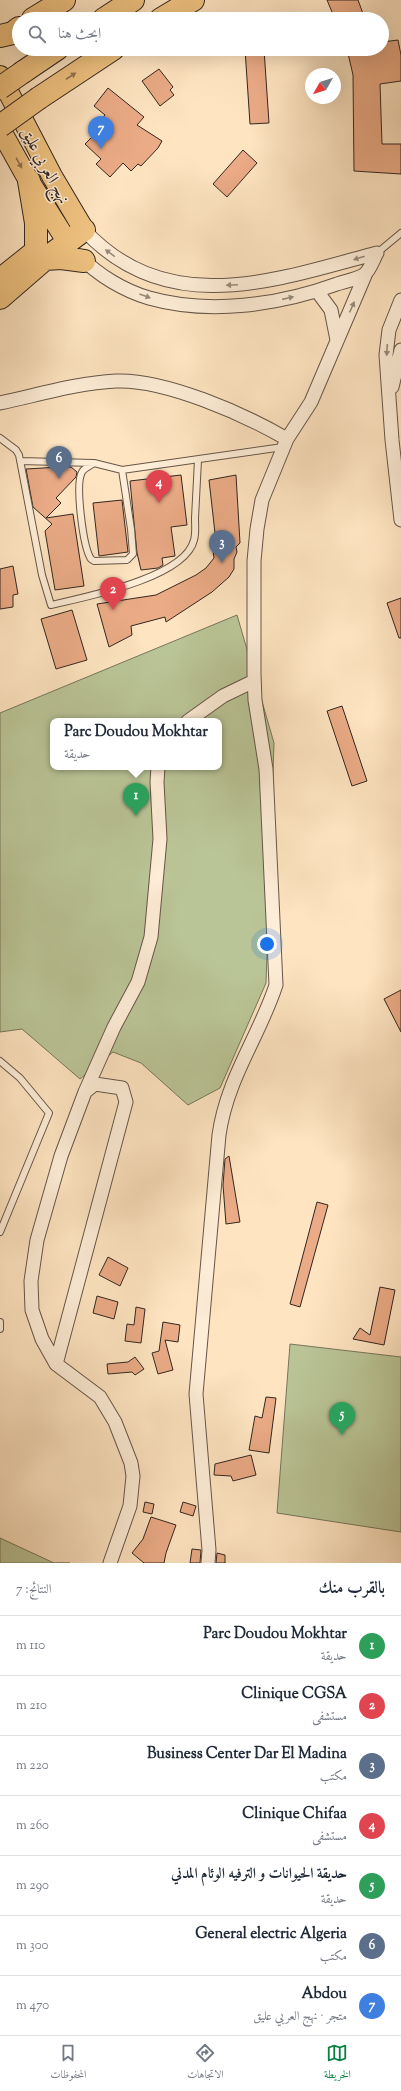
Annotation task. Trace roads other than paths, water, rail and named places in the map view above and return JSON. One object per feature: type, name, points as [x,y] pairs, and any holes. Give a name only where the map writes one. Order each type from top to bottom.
[{"type":"highway","points":[[44,12],[64,0]]},
{"type":"highway","points":[[115,12],[133,0]]},
{"type":"highway","points":[[173,12],[193,0]]},
{"type":"highway","points":[[0,88],[46,56]]},
{"type":"highway","points":[[0,126],[102,56]]},
{"type":"highway","points":[[29,181],[41,255]]},
{"type":"highway","points":[[0,280],[41,255],[72,232]]},
{"type":"highway","points":[[41,255],[84,261]]},
{"type":"highway","points":[[0,298],[41,255]]},
{"type":"main road","name":"نهج العربي عليق","points":[[0,76],[72,232]]},
{"type":"main road","name":"نهج العربي عليق","points":[[0,129],[29,181],[72,232]]},
{"type":"street","points":[[72,232],[102,247],[141,273],[171,282],[190,284],[236,285],[263,282],[322,269],[377,253]]},
{"type":"street","points":[[72,232],[84,261],[99,272],[132,291],[167,302],[227,306],[279,300],[317,291],[366,273]]},
{"type":"street","points":[[208,1563],[209,1550],[196,1394],[219,1135],[228,1094],[268,1007],[276,984],[266,769],[254,681],[254,561],[257,529],[262,500],[285,443],[311,402],[366,273],[377,253]]},
{"type":"street","points":[[317,291],[331,310],[337,340]]},
{"type":"street","points":[[401,300],[393,317],[387,342],[386,368],[401,520]]},
{"type":"street","points":[[390,397],[401,350]]},
{"type":"street","points":[[0,403],[88,384],[129,381],[166,389],[218,406],[285,443]]},
{"type":"street","points":[[192,718],[224,696],[254,681]]},
{"type":"street","points":[[110,1563],[130,1506],[133,1476],[131,1463],[115,1422],[100,1397],[56,1364],[42,1339],[32,1310],[31,1281],[38,1240],[48,1197],[61,1156],[85,1092],[114,1027],[138,982],[151,937],[160,839],[158,770]]},
{"type":"street","points":[[56,1364],[126,1102],[122,1088],[95,1084],[85,1092]]},
{"type":"lane","points":[[377,253],[401,233]]},
{"type":"lane","points":[[0,438],[16,450],[21,461],[42,575],[51,605],[118,588],[148,577],[171,567],[184,556],[194,540],[198,460]]},
{"type":"lane","points":[[21,461],[94,463],[122,470],[198,460],[285,443]]},
{"type":"lane","points":[[94,463],[82,472],[79,492],[86,547],[90,559],[94,561],[127,560],[133,554],[122,470]]},
{"type":"lane","points":[[0,1061],[20,1078],[49,1113],[0,1232]]},
{"type":"lane","points":[[0,1322],[0,1329]]},
{"type":"place","name":"Abdou","points":[[101,149]]},
{"type":"place","name":"General electric Algeria","points":[[59,479]]},
{"type":"place","name":"Clinique Chifaa","points":[[159,503]]},
{"type":"place","name":"Business Center Dar El Madina","points":[[222,563]]},
{"type":"place","name":"Clinique CGSA","points":[[113,610]]},
{"type":"place","name":"Parc Doudou Mokhtar","points":[[136,816]]},
{"type":"place","name":"حديقة الحيوانات و الترفيه الوئام المدني","points":[[342,1435]]}]
